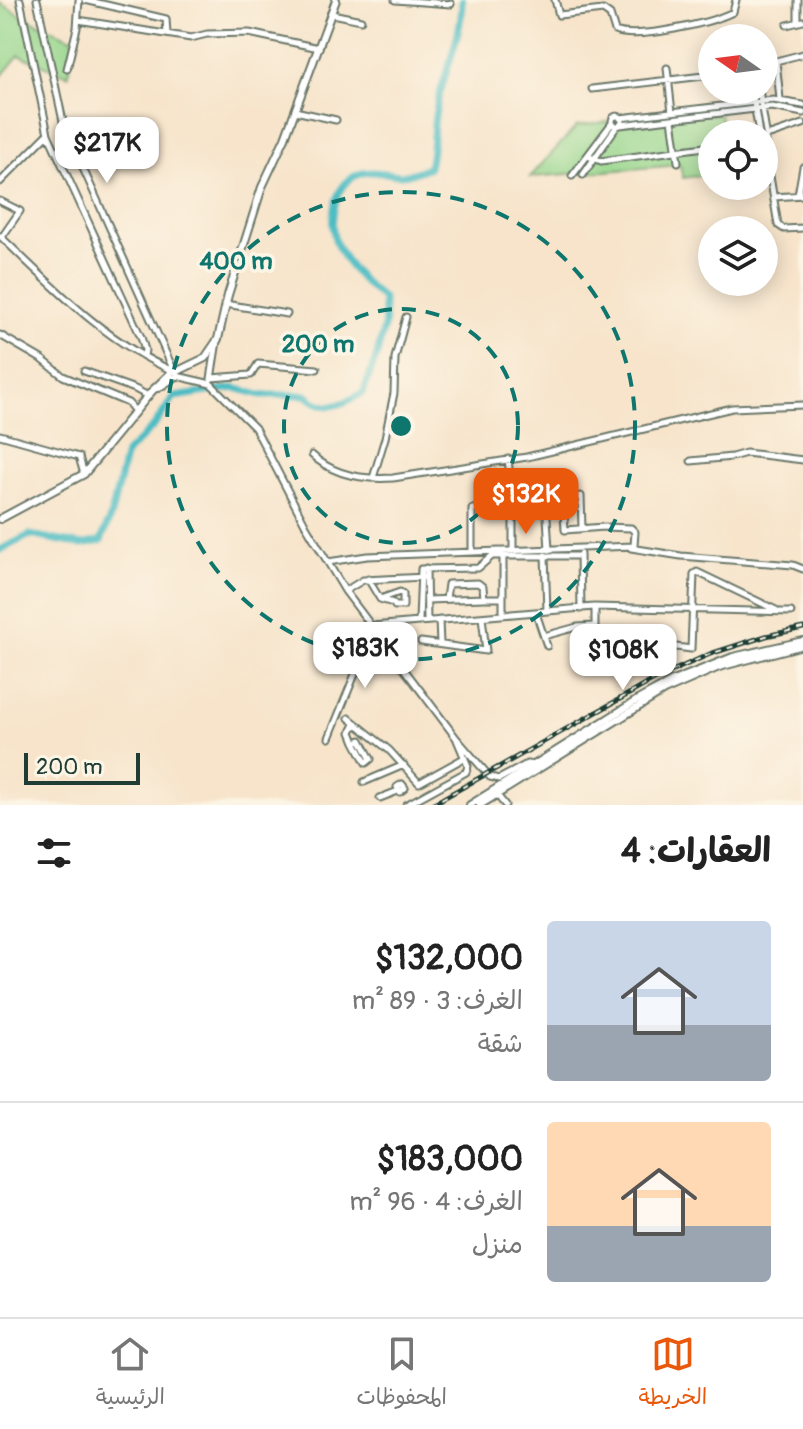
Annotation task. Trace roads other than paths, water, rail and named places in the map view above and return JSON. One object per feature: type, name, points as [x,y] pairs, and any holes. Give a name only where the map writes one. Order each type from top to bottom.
[{"type":"street","points":[[20,0],[48,134],[142,341],[144,356]]},
{"type":"street","points":[[37,0],[64,126],[174,374]]},
{"type":"street","points":[[67,69],[78,20],[79,0]]},
{"type":"street","points":[[85,0],[166,19],[167,34]]},
{"type":"street","points":[[336,0],[283,143],[262,187],[225,304],[211,381],[221,396],[246,417],[259,434],[345,591],[457,739],[493,779],[499,779],[527,764],[536,765]]},
{"type":"street","points":[[395,0],[451,4]]},
{"type":"street","points":[[555,0],[556,13],[561,16],[606,11],[615,31],[621,33],[666,30],[706,22],[732,14],[736,0]]},
{"type":"street","points":[[787,25],[801,21],[798,0]]},
{"type":"street","points":[[332,14],[361,20]]},
{"type":"street","points":[[78,20],[191,38],[207,34],[252,33],[319,48]]},
{"type":"street","points":[[803,54],[776,61],[780,100],[803,105]]},
{"type":"street","points":[[667,68],[678,162]]},
{"type":"street","points":[[592,89],[698,77]]},
{"type":"street","points":[[762,104],[764,120]]},
{"type":"street","points":[[572,176],[618,123],[762,104],[803,113]]},
{"type":"street","points":[[754,105],[757,120]]},
{"type":"street","points":[[295,111],[336,120]]},
{"type":"street","points":[[583,175],[618,123]]},
{"type":"street","points":[[778,132],[803,124]]},
{"type":"street","points":[[0,182],[48,134]]},
{"type":"street","points":[[587,156],[594,159],[698,148]]},
{"type":"street","points":[[582,163],[588,167]]},
{"type":"street","points":[[778,195],[800,195],[803,167]]},
{"type":"street","points":[[773,200],[780,228],[803,228]]},
{"type":"street","points":[[1,204],[20,211],[1,236],[73,306],[174,374],[211,381],[251,375],[258,364],[317,369]]},
{"type":"street","points":[[225,304],[287,314]]},
{"type":"street","points":[[373,478],[385,438],[394,393],[395,358],[406,317]]},
{"type":"street","points":[[0,335],[43,360],[55,371],[128,403],[135,411]]},
{"type":"street","points":[[0,519],[84,474],[150,394],[174,374],[205,358],[218,339]]},
{"type":"street","points":[[84,371],[150,394]]},
{"type":"street","points":[[312,455],[338,473],[393,478],[508,459],[656,425],[692,420],[732,408],[803,405]]},
{"type":"street","points":[[0,435],[79,457],[84,474]]},
{"type":"street","points":[[691,461],[746,453],[803,460]]},
{"type":"street","points":[[508,459],[516,552]]},
{"type":"street","points":[[547,611],[545,503],[581,496],[582,529]]},
{"type":"street","points":[[563,498],[566,530],[631,528],[635,532],[635,544],[630,548]]},
{"type":"street","points":[[472,551],[472,509],[513,505]]},
{"type":"street","points":[[328,562],[348,557],[472,551],[580,552],[630,548],[681,556],[793,565],[803,569]]},
{"type":"street","points":[[580,552],[581,609]]},
{"type":"street","points":[[427,621],[427,600],[420,570],[478,568],[489,557],[502,553]]},
{"type":"street","points":[[502,553],[503,615]]},
{"type":"street","points":[[595,636],[691,649],[694,574],[697,572],[780,612]]},
{"type":"street","points":[[345,591],[368,579],[423,577]]},
{"type":"street","points":[[419,621],[423,577]]},
{"type":"street","points":[[368,579],[380,599]]},
{"type":"street","points":[[446,599],[448,584],[478,583],[483,584],[484,598]]},
{"type":"street","points":[[427,600],[503,598]]},
{"type":"street","points":[[595,608],[595,646]]},
{"type":"street","points":[[372,628],[419,621],[595,608],[791,612]]},
{"type":"street","points":[[536,613],[547,646]]},
{"type":"street","points":[[421,642],[486,651],[482,617]]},
{"type":"street","points":[[439,620],[440,644]]},
{"type":"street","points":[[544,636],[577,627],[595,626]]},
{"type":"street","points":[[329,738],[372,628]]},
{"type":"street","points":[[470,805],[673,681],[733,657],[803,643]]},
{"type":"street","points":[[480,805],[664,691],[719,667],[803,643]]},
{"type":"street","points":[[349,718],[423,783],[464,758]]},
{"type":"street","points":[[355,724],[351,732],[355,742]]},
{"type":"street","points":[[406,805],[466,772],[468,766],[457,739]]},
{"type":"street","points":[[364,782],[404,765]]},
{"type":"street","points":[[380,798],[398,791],[398,786],[416,780]]},
{"type":"street","points":[[497,795],[505,805]]},
{"type":"waterway","points":[[0,550],[30,535],[82,545],[101,541],[111,515],[126,453],[154,426],[174,397],[235,388],[260,395],[306,395],[320,404],[334,406],[363,393],[385,323],[383,298],[358,275],[338,247],[333,228],[334,207],[342,188],[357,175],[372,172],[404,175],[429,167],[436,110],[456,42],[462,0]]},
{"type":"railway","points":[[431,805],[659,677],[710,654],[803,628]]}]
